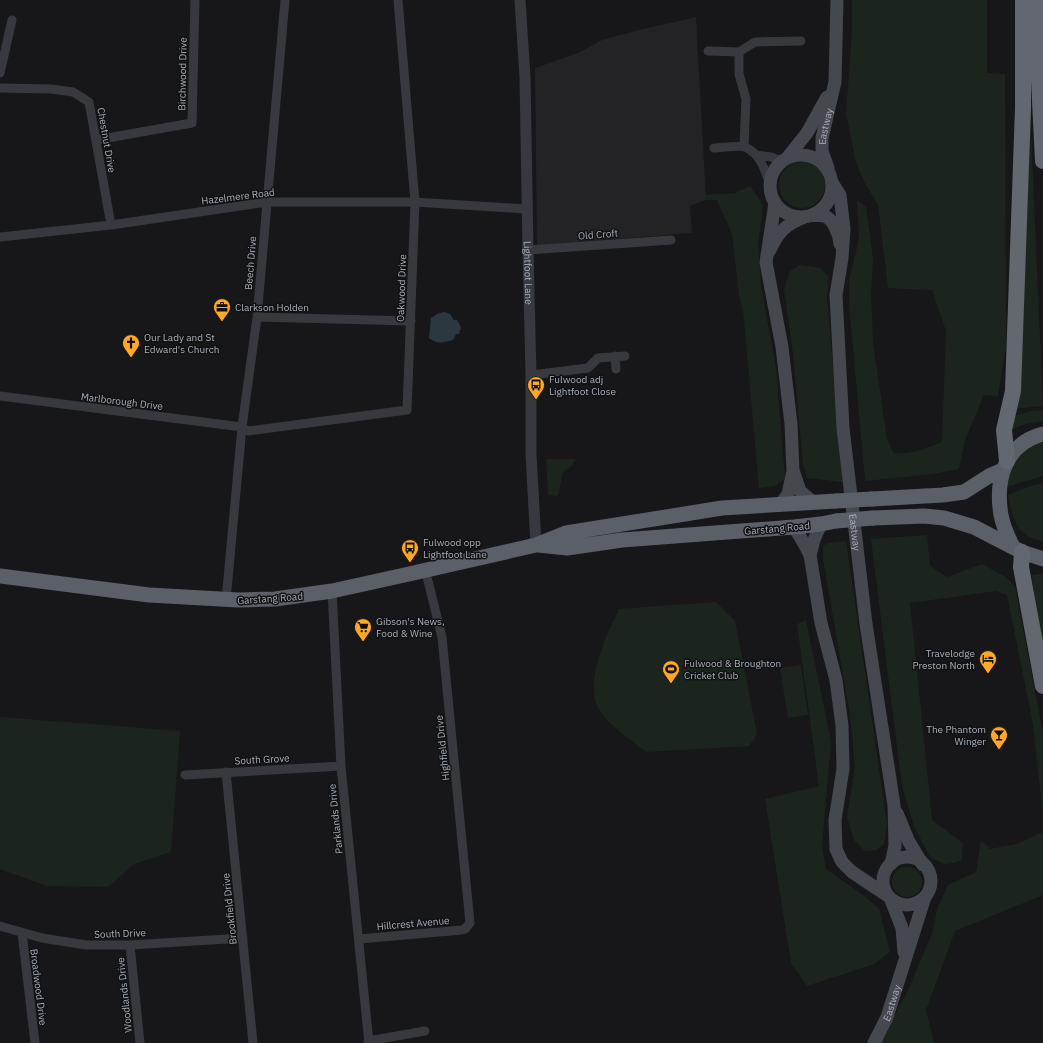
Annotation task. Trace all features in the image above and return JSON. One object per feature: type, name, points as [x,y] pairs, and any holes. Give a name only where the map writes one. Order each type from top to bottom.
[{"type":"highway","points":[[1023,0],[1023,108],[1013,391],[1004,430],[1005,465],[999,494],[1004,524],[1017,549],[1043,686]]},
{"type":"highway","points":[[1035,0],[1043,161]]},
{"type":"highway","points":[[1005,465],[1013,451],[1023,442],[1043,434]]},
{"type":"highway","name":"Garstang Road","points":[[0,576],[149,594],[226,600],[275,599],[332,591],[536,545],[566,533],[676,515],[722,508],[943,495],[964,492],[1005,465]]},
{"type":"highway","name":"Garstang Road","points":[[536,545],[567,548],[622,540],[794,527],[873,518],[924,516],[944,518],[974,527],[1017,549],[1043,559]]},
{"type":"main road","name":"Eastway","points":[[828,169],[822,151],[822,138],[834,82],[837,0]]},
{"type":"main road","name":"Eastway","points":[[785,159],[807,133],[834,82]]},
{"type":"main road","points":[[766,262],[773,244],[784,228],[791,222],[808,216],[820,211],[831,196],[833,184],[828,169],[815,157],[803,154],[785,159],[776,166],[770,185],[775,203],[780,209],[795,216],[808,216]]},
{"type":"main road","name":"Eastway","points":[[833,184],[840,195],[844,230],[842,258],[836,294],[843,428],[866,624],[894,806],[895,846],[890,865]]},
{"type":"main road","points":[[775,203],[766,262],[782,347],[791,424],[793,471],[788,494],[780,505]]},
{"type":"main road","name":"Eastway","points":[[808,216],[825,216],[831,221],[839,236],[842,258]]},
{"type":"main road","points":[[793,471],[800,491],[813,502]]},
{"type":"main road","points":[[810,555],[814,540],[828,523]]},
{"type":"main road","points":[[794,527],[810,555],[821,623],[836,680],[842,726],[843,769],[835,820],[836,849],[842,862],[852,872],[901,904],[911,905],[925,897],[930,880],[929,873],[924,865],[916,860],[908,858],[899,859],[880,871],[872,873],[852,872]]},
{"type":"main road","name":"Eastway","points":[[894,806],[909,842],[924,865]]},
{"type":"main road","points":[[890,865],[883,879],[884,888],[890,898]]},
{"type":"main road","name":"Eastway","points":[[874,1043],[887,1017],[925,897]]},
{"type":"main road","name":"Eastway","points":[[890,898],[902,928],[904,960]]},
{"type":"street","name":"Birchwood Drive","points":[[96,140],[192,123],[194,0]]},
{"type":"street","name":"Beech Drive","points":[[226,600],[242,427],[257,317],[285,0]]},
{"type":"street","name":"Oakwood Drive","points":[[242,427],[248,431],[407,410],[415,202],[398,0]]},
{"type":"street","name":"Lightfoot Lane","points":[[520,0],[525,77],[531,375],[531,454],[536,545]]},
{"type":"street","points":[[0,74],[12,20]]},
{"type":"street","points":[[708,51],[739,52],[755,42],[801,41]]},
{"type":"street","points":[[739,52],[739,74],[746,99],[744,147]]},
{"type":"street","name":"Chestnut Drive","points":[[0,88],[51,89],[73,92],[90,102],[112,225]]},
{"type":"street","points":[[714,148],[744,147],[756,155],[765,169],[770,185]]},
{"type":"street","points":[[756,155],[785,159]]},
{"type":"street","name":"Hazelmere Road","points":[[0,236],[112,225],[267,202],[415,202],[527,209]]},
{"type":"street","name":"Old Croft","points":[[528,250],[671,240]]},
{"type":"street","points":[[257,317],[411,321]]},
{"type":"street","points":[[531,375],[588,368],[598,358],[620,356],[616,369]]},
{"type":"street","name":"Marlborough Drive","points":[[0,396],[242,427]]},
{"type":"street","name":"Highfield Drive","points":[[425,569],[442,637],[470,919],[468,926]]},
{"type":"street","name":"Parklands Drive","points":[[332,591],[341,766],[369,1042]]},
{"type":"street","name":"South Grove","points":[[185,775],[341,766]]},
{"type":"street","name":"Brookfield Drive","points":[[226,772],[253,1043]]},
{"type":"street","name":"South Drive","points":[[0,926],[42,938],[78,945],[130,944],[243,938]]},
{"type":"street","name":"Hillcrest Avenue","points":[[358,939],[462,930],[468,926]]},
{"type":"street","name":"Broadwood Drive","points":[[22,933],[35,1043]]},
{"type":"street","name":"Woodlands Drive","points":[[130,944],[140,1043]]},
{"type":"street","points":[[369,1042],[425,1031]]},
{"type":"shaded area","points":[[852,0],[987,0],[987,73],[1005,74],[1006,345],[998,396],[984,395],[965,440],[959,469],[933,474],[865,481],[849,303],[849,280],[859,239],[857,201],[866,207],[873,259],[871,293],[873,342],[887,440],[894,454],[915,452],[942,442],[946,331],[932,290],[888,288],[878,205],[867,187],[856,163],[846,113],[852,32]]},
{"type":"shaded area","points":[[696,17],[706,200],[690,206],[692,233],[537,245],[535,68],[578,53],[602,40]]},
{"type":"shaded area","points":[[1029,87],[1043,406],[1013,409]]},
{"type":"shaded area","points":[[798,162],[806,162],[815,166],[821,172],[825,185],[821,198],[815,204],[806,208],[798,208],[789,204],[783,198],[779,189],[779,181],[783,172],[789,166]]},
{"type":"shaded area","points":[[750,186],[763,205],[758,245],[761,286],[776,368],[785,478],[775,486],[759,488],[743,309],[739,296],[732,234],[717,200],[706,200],[706,195],[735,193]]},
{"type":"shaded area","points":[[800,265],[821,268],[829,277],[827,297],[843,482],[807,478],[803,465],[793,355],[784,289],[790,271]]},
{"type":"shaded area","points":[[444,312],[450,314],[454,320],[457,320],[461,327],[459,334],[456,334],[453,340],[437,342],[429,338],[431,318]]},
{"type":"shaded area","points":[[1043,410],[1043,421],[1025,424],[1008,431],[1013,414],[1018,415],[1030,411]]},
{"type":"shaded area","points":[[1043,443],[1043,476],[1006,487],[1011,461],[1036,444]]},
{"type":"shaded area","points":[[546,459],[576,459],[571,467],[563,472],[558,496],[548,495]]},
{"type":"shaded area","points":[[1043,483],[1042,541],[1033,539],[1026,535],[1017,525],[1008,495]]},
{"type":"shaded area","points":[[927,535],[930,566],[947,577],[982,564],[1006,577],[1015,587],[1043,733],[1043,811],[1032,719],[1007,595],[996,591],[910,603],[932,820],[963,843],[962,859],[955,863],[944,864],[930,857],[914,826],[902,786],[871,539]]},
{"type":"shaded area","points":[[846,541],[887,824],[884,844],[876,850],[865,851],[854,840],[847,817],[855,766],[850,715],[823,559],[823,546],[828,543]]},
{"type":"shaded area","points":[[1043,574],[1043,649],[1036,615],[1032,575]]},
{"type":"shaded area","name":"Fulwood & Broughton Cricket Club","points":[[716,602],[735,621],[757,734],[749,746],[646,752],[610,723],[600,711],[595,700],[595,674],[598,660],[614,619],[619,609]]},
{"type":"shaded area","points":[[806,620],[831,741],[822,847],[826,869],[863,895],[879,909],[890,952],[874,964],[807,986],[791,963],[765,799],[819,786],[797,624]]},
{"type":"shaded area","points":[[801,665],[808,715],[788,718],[780,668]]},
{"type":"shaded area","points":[[0,717],[180,731],[171,852],[134,864],[108,887],[47,886],[0,869]]},
{"type":"shaded area","points":[[1043,832],[1043,895],[955,931],[926,1010],[934,1043],[880,1043],[908,990],[933,931],[937,909],[948,885],[976,872],[981,840],[990,849],[1017,844]]},
{"type":"shaded area","points":[[907,867],[918,871],[922,882],[918,893],[907,897],[896,893],[892,882],[896,871]]},
{"type":"place","name":"Clarkson Holden","points":[[222,322]]},
{"type":"place","name":"Our Lady and St Edward's Church","points":[[131,358]]},
{"type":"place","name":"Fulwood adj Lightfoot Close","points":[[536,400]]},
{"type":"place","name":"Fulwood opp Lightfoot Lane","points":[[410,563]]},
{"type":"place","name":"Gibson's News, Food & Wine","points":[[363,642]]},
{"type":"place","name":"Travelodge Preston North","points":[[988,674]]},
{"type":"place","name":"Fulwood & Broughton Cricket Club","points":[[671,684]]},
{"type":"place","name":"The Phantom Winger","points":[[999,750]]}]
